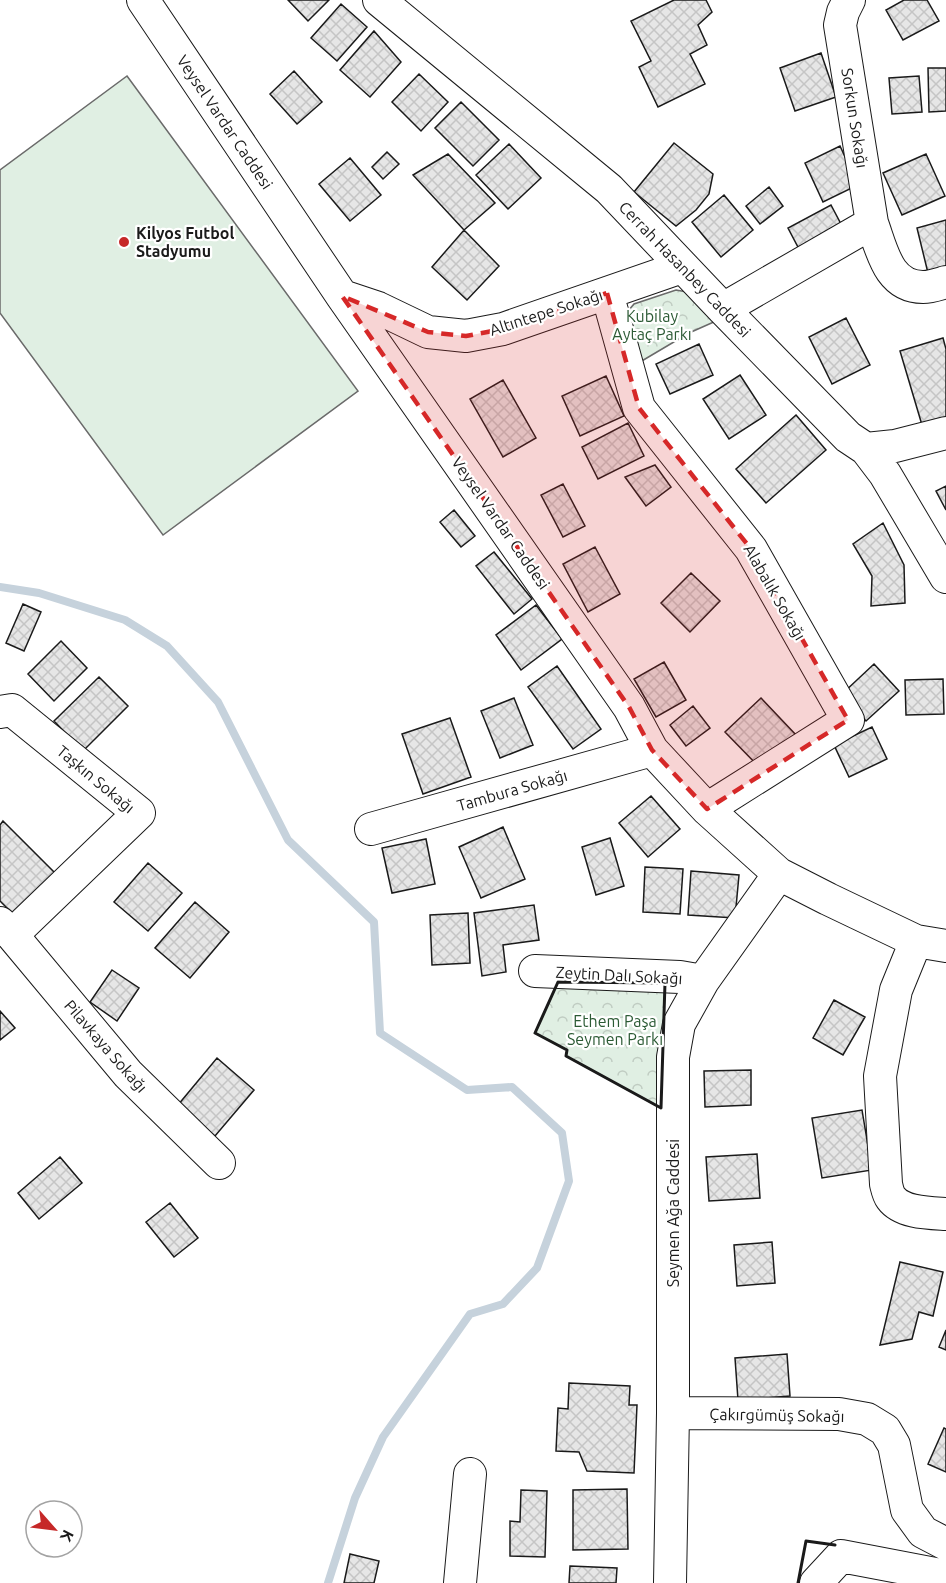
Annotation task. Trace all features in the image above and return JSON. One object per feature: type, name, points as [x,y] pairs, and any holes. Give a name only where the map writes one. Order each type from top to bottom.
[{"type":"street","name":"Veysel Vardar Caddesi","points":[[143,0],[342,296],[629,707],[652,750],[707,809],[779,874],[828,899],[931,943]]},
{"type":"street","name":"Cerrah Hasanbey Caddesi","points":[[379,0],[609,189],[848,437],[866,449],[885,474],[946,577]]},
{"type":"street","name":"Sorkun Sokağı","points":[[846,6],[840,25],[872,223],[890,270],[899,281],[912,286],[925,287],[946,282]]},
{"type":"street","points":[[723,309],[872,223]]},
{"type":"street","name":"Altıntepe Sokağı","points":[[342,296],[378,308],[428,332],[466,336],[503,328],[682,267]]},
{"type":"street","name":"Alabalık Sokağı","points":[[607,292],[639,408],[751,549],[848,720],[707,809]]},
{"type":"street","points":[[866,449],[895,446],[946,433]]},
{"type":"street","name":"Taşkın Sokağı","points":[[0,712],[12,710],[140,813],[6,929]]},
{"type":"street","name":"Tambura Sokağı","points":[[371,829],[652,750]]},
{"type":"street","name":"Seymen Ağa Caddesi","points":[[670,1583],[674,1057],[679,1024],[703,981],[779,874]]},
{"type":"street","name":"Pilavkaya Sokağı","points":[[6,929],[128,1074],[219,1163]]},
{"type":"street","points":[[931,943],[896,990],[880,1077],[886,1184],[891,1198],[904,1208],[919,1212],[946,1214]]},
{"type":"street","name":"Zeytin Dalı Sokağı","points":[[535,971],[680,977],[703,981]]},
{"type":"street","name":"Çakırgümüş Sokağı","points":[[673,1413],[839,1414],[867,1419],[885,1430],[894,1445],[907,1510],[923,1532],[946,1544]]},
{"type":"street","points":[[460,1583],[470,1474]]},
{"type":"street","points":[[816,1583],[841,1556],[946,1576]]},
{"type":"highlighted area","points":[[607,293],[639,408],[751,549],[848,720],[707,809],[652,750],[629,707],[342,296],[428,332],[466,336],[503,329]]},
{"type":"green space","name":"Kilyos Futbol Stadyumu","points":[[127,76],[358,391],[163,535],[0,313],[0,170]]},
{"type":"green space","name":"Kubilay Aytaç Parkı","points":[[676,290],[698,294],[725,317],[689,333],[635,365],[623,317],[634,304]]},
{"type":"green space","name":"Ethem Paşa Seymen Parkı","points":[[558,982],[665,983],[661,1108],[566,1056],[567,1050],[535,1033]]},
{"type":"building","points":[[288,0],[329,0],[308,21]]},
{"type":"building","points":[[674,0],[706,0],[712,12],[698,25],[707,45],[690,54],[705,84],[658,107],[639,67],[651,61],[631,21]]},
{"type":"building","points":[[904,0],[927,0],[939,21],[903,40],[886,10]]},
{"type":"building","points":[[341,4],[367,27],[337,61],[311,38]]},
{"type":"building","points":[[374,31],[401,62],[370,97],[340,70]]},
{"type":"building","points":[[821,53],[836,97],[795,111],[780,68]]},
{"type":"building","points":[[928,68],[946,68],[946,111],[929,112]]},
{"type":"building","points":[[294,71],[322,102],[297,124],[270,94]]},
{"type":"building","points":[[419,74],[448,102],[421,131],[392,102]]},
{"type":"building","points":[[919,76],[922,112],[892,114],[889,78]]},
{"type":"building","points":[[461,102],[499,140],[473,166],[435,128]]},
{"type":"building","points":[[674,143],[713,174],[709,194],[696,210],[676,226],[634,192]]},
{"type":"building","points":[[509,144],[541,178],[508,209],[476,175]]},
{"type":"building","points":[[840,146],[858,185],[823,202],[805,163]]},
{"type":"building","points":[[387,152],[399,164],[383,179],[372,167]]},
{"type":"building","points":[[448,154],[495,203],[464,230],[413,175]]},
{"type":"building","points":[[926,154],[945,196],[902,215],[883,173]]},
{"type":"building","points":[[350,158],[381,195],[350,221],[319,184]]},
{"type":"building","points":[[769,187],[783,206],[760,224],[746,206]]},
{"type":"building","points":[[724,195],[753,230],[721,257],[692,222]]},
{"type":"building","points":[[831,205],[842,226],[799,249],[788,228]]},
{"type":"building","points":[[946,220],[946,268],[928,273],[917,228]]},
{"type":"building","points":[[464,230],[499,266],[467,300],[432,267]]},
{"type":"building","points":[[846,318],[870,365],[832,384],[809,337]]},
{"type":"building","points":[[943,338],[946,349],[946,417],[922,425],[900,351]]},
{"type":"building","points":[[699,344],[713,375],[670,394],[656,364]]},
{"type":"building","points":[[740,375],[766,415],[729,439],[703,399]]},
{"type":"building","points":[[606,376],[624,416],[580,436],[562,396]]},
{"type":"building","points":[[503,380],[536,438],[503,457],[470,399]]},
{"type":"building","points":[[796,415],[826,450],[766,503],[736,469]]},
{"type":"building","points":[[628,423],[644,456],[598,479],[582,447]]},
{"type":"building","points":[[655,465],[671,487],[646,506],[625,477]]},
{"type":"building","points":[[563,484],[585,526],[563,537],[541,495]]},
{"type":"building","points":[[946,486],[946,510],[936,491]]},
{"type":"building","points":[[454,510],[475,536],[461,547],[440,522]]},
{"type":"building","points":[[883,523],[904,565],[905,603],[871,606],[872,576],[853,544]]},
{"type":"building","points":[[595,547],[620,594],[588,612],[563,564]]},
{"type":"building","points":[[494,552],[532,599],[514,614],[476,566]]},
{"type":"building","points":[[691,573],[720,601],[690,632],[661,603]]},
{"type":"building","points":[[23,604],[41,612],[24,651],[6,643]]},
{"type":"building","points":[[536,605],[562,639],[521,670],[496,635]]},
{"type":"building","points":[[61,641],[87,668],[54,701],[28,674]]},
{"type":"building","points":[[664,662],[686,700],[656,717],[634,679]]},
{"type":"building","points":[[874,664],[899,691],[866,721],[842,694]]},
{"type":"building","points":[[557,666],[601,729],[573,749],[528,687]]},
{"type":"building","points":[[99,677],[128,706],[83,751],[54,721]]},
{"type":"building","points":[[943,679],[944,714],[906,715],[905,680]]},
{"type":"building","points":[[514,698],[533,745],[500,758],[481,711]]},
{"type":"building","points":[[761,698],[797,736],[762,770],[725,732]]},
{"type":"building","points":[[693,706],[710,728],[686,746],[670,725]]},
{"type":"building","points":[[450,718],[471,777],[423,794],[402,734]]},
{"type":"building","points":[[872,727],[887,759],[849,777],[834,745]]},
{"type":"building","points":[[651,796],[680,829],[648,857],[619,823]]},
{"type":"building","points":[[3,821],[55,873],[14,915],[0,901],[0,825]]},
{"type":"building","points":[[503,827],[525,879],[481,898],[459,847]]},
{"type":"building","points":[[610,838],[624,886],[596,895],[582,847]]},
{"type":"building","points":[[426,839],[435,884],[392,893],[382,848]]},
{"type":"building","points":[[148,863],[182,893],[148,931],[114,902]]},
{"type":"building","points":[[645,867],[683,869],[680,914],[643,912]]},
{"type":"building","points":[[691,871],[739,875],[735,918],[688,915]]},
{"type":"building","points":[[195,902],[229,932],[190,978],[155,948]]},
{"type":"building","points":[[534,905],[539,940],[503,945],[506,972],[482,976],[474,913]]},
{"type":"building","points":[[468,913],[470,963],[432,965],[430,915]]},
{"type":"building","points":[[112,970],[139,988],[117,1021],[90,1002]]},
{"type":"building","points":[[834,1000],[865,1017],[843,1055],[813,1038]]},
{"type":"building","points":[[0,1011],[15,1028],[0,1040]]},
{"type":"building","points":[[217,1058],[254,1090],[215,1136],[178,1105]]},
{"type":"building","points":[[751,1070],[751,1105],[705,1107],[704,1071]]},
{"type":"building","points":[[862,1110],[872,1170],[822,1178],[812,1118]]},
{"type":"building","points":[[757,1154],[760,1198],[709,1201],[706,1157]]},
{"type":"building","points":[[60,1157],[82,1183],[39,1219],[18,1193]]},
{"type":"building","points":[[170,1203],[198,1238],[174,1257],[146,1222]]},
{"type":"building","points":[[772,1242],[775,1283],[737,1286],[734,1245]]},
{"type":"building","points":[[900,1262],[943,1272],[933,1316],[919,1312],[912,1339],[880,1345]]},
{"type":"building","points":[[946,1330],[946,1350],[939,1347]]},
{"type":"building","points":[[787,1354],[790,1396],[738,1400],[735,1358]]},
{"type":"building","points":[[569,1383],[630,1386],[629,1405],[637,1405],[634,1473],[587,1471],[579,1452],[556,1451],[558,1408],[568,1409]]},
{"type":"building","points":[[944,1428],[946,1429],[946,1472],[928,1464]]},
{"type":"building","points":[[627,1489],[628,1549],[573,1550],[573,1490]]},
{"type":"building","points":[[521,1490],[547,1491],[545,1557],[510,1556],[510,1521],[520,1522]]},
{"type":"building","points":[[350,1554],[379,1561],[374,1583],[344,1583]]},
{"type":"building","points":[[570,1566],[617,1568],[616,1583],[569,1583]]},
{"type":"waterway","points":[[0,587],[39,593],[125,620],[167,646],[218,702],[288,840],[374,922],[380,1033],[467,1090],[512,1087],[562,1133],[569,1181],[537,1268],[503,1304],[470,1314],[383,1437],[355,1498],[328,1583]]},
{"type":"wall","points":[[558,982],[665,983],[661,1108],[566,1056],[567,1050],[535,1033],[558,982]]},
{"type":"wall","points":[[798,1583],[806,1541],[835,1545]]},
{"type":"place","name":"Kilyos Futbol Stadyumu","points":[[124,242]]}]
